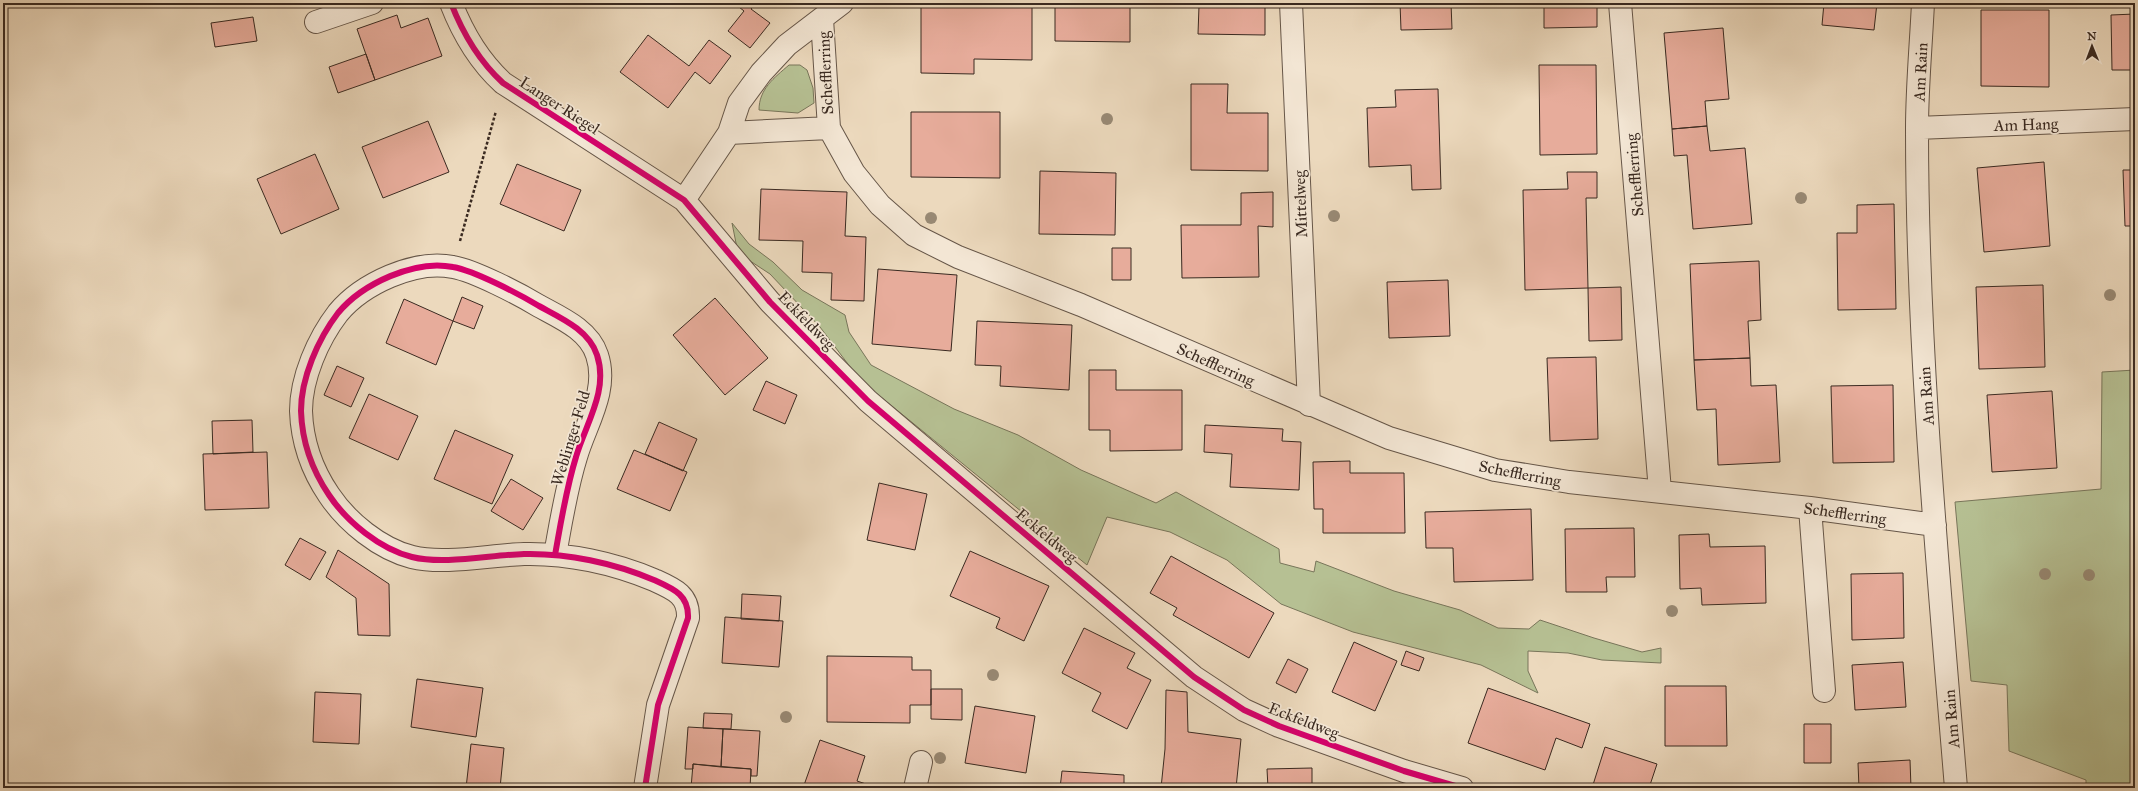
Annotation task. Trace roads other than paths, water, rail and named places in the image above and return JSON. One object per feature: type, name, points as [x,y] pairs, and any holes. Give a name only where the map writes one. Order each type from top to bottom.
[{"type":"street","points":[[316,22],[372,3]]},
{"type":"street","name":"Langer Riegel","points":[[451,3],[458,21],[476,53],[488,69],[503,83],[684,200]]},
{"type":"street","name":"Schefflerring","points":[[684,200],[729,133],[739,103],[761,73],[788,45],[842,3]]},
{"type":"street","name":"Mittelweg","points":[[1291,3],[1309,405]]},
{"type":"street","name":"Schefflerring","points":[[1620,3],[1660,491]]},
{"type":"street","name":"Am Rain","points":[[1923,3],[1917,128],[1922,329],[1935,525],[1956,788]]},
{"type":"street","name":"Schefflerring","points":[[822,19],[829,128],[854,173],[880,205],[914,235],[958,257],[1081,305],[1309,405],[1389,438],[1495,470],[1570,482],[1810,508],[1935,525]]},
{"type":"street","name":"Am Hang","points":[[1917,128],[2135,119]]},
{"type":"street","name":"Schefflerring","points":[[729,133],[829,128]]},
{"type":"street","name":"Eckfeldweg","points":[[684,200],[770,302],[868,401],[1194,678],[1244,710],[1278,726],[1404,771],[1462,788]]},
{"type":"street","name":"Weblinger Feld","points":[[555,555],[566,495],[576,456],[598,399],[600,381],[598,356],[588,338],[570,323],[530,300],[453,267],[415,268],[396,273],[364,291],[340,311],[325,333],[306,375],[301,410],[304,437],[311,462],[322,484],[338,508],[365,533],[393,550],[412,557],[431,560],[526,554],[555,555],[589,560],[633,571],[663,584],[684,599],[687,603],[688,618],[658,705],[645,788]]},
{"type":"street","points":[[1810,508],[1824,691]]},
{"type":"street","points":[[915,788],[921,762]]}]
